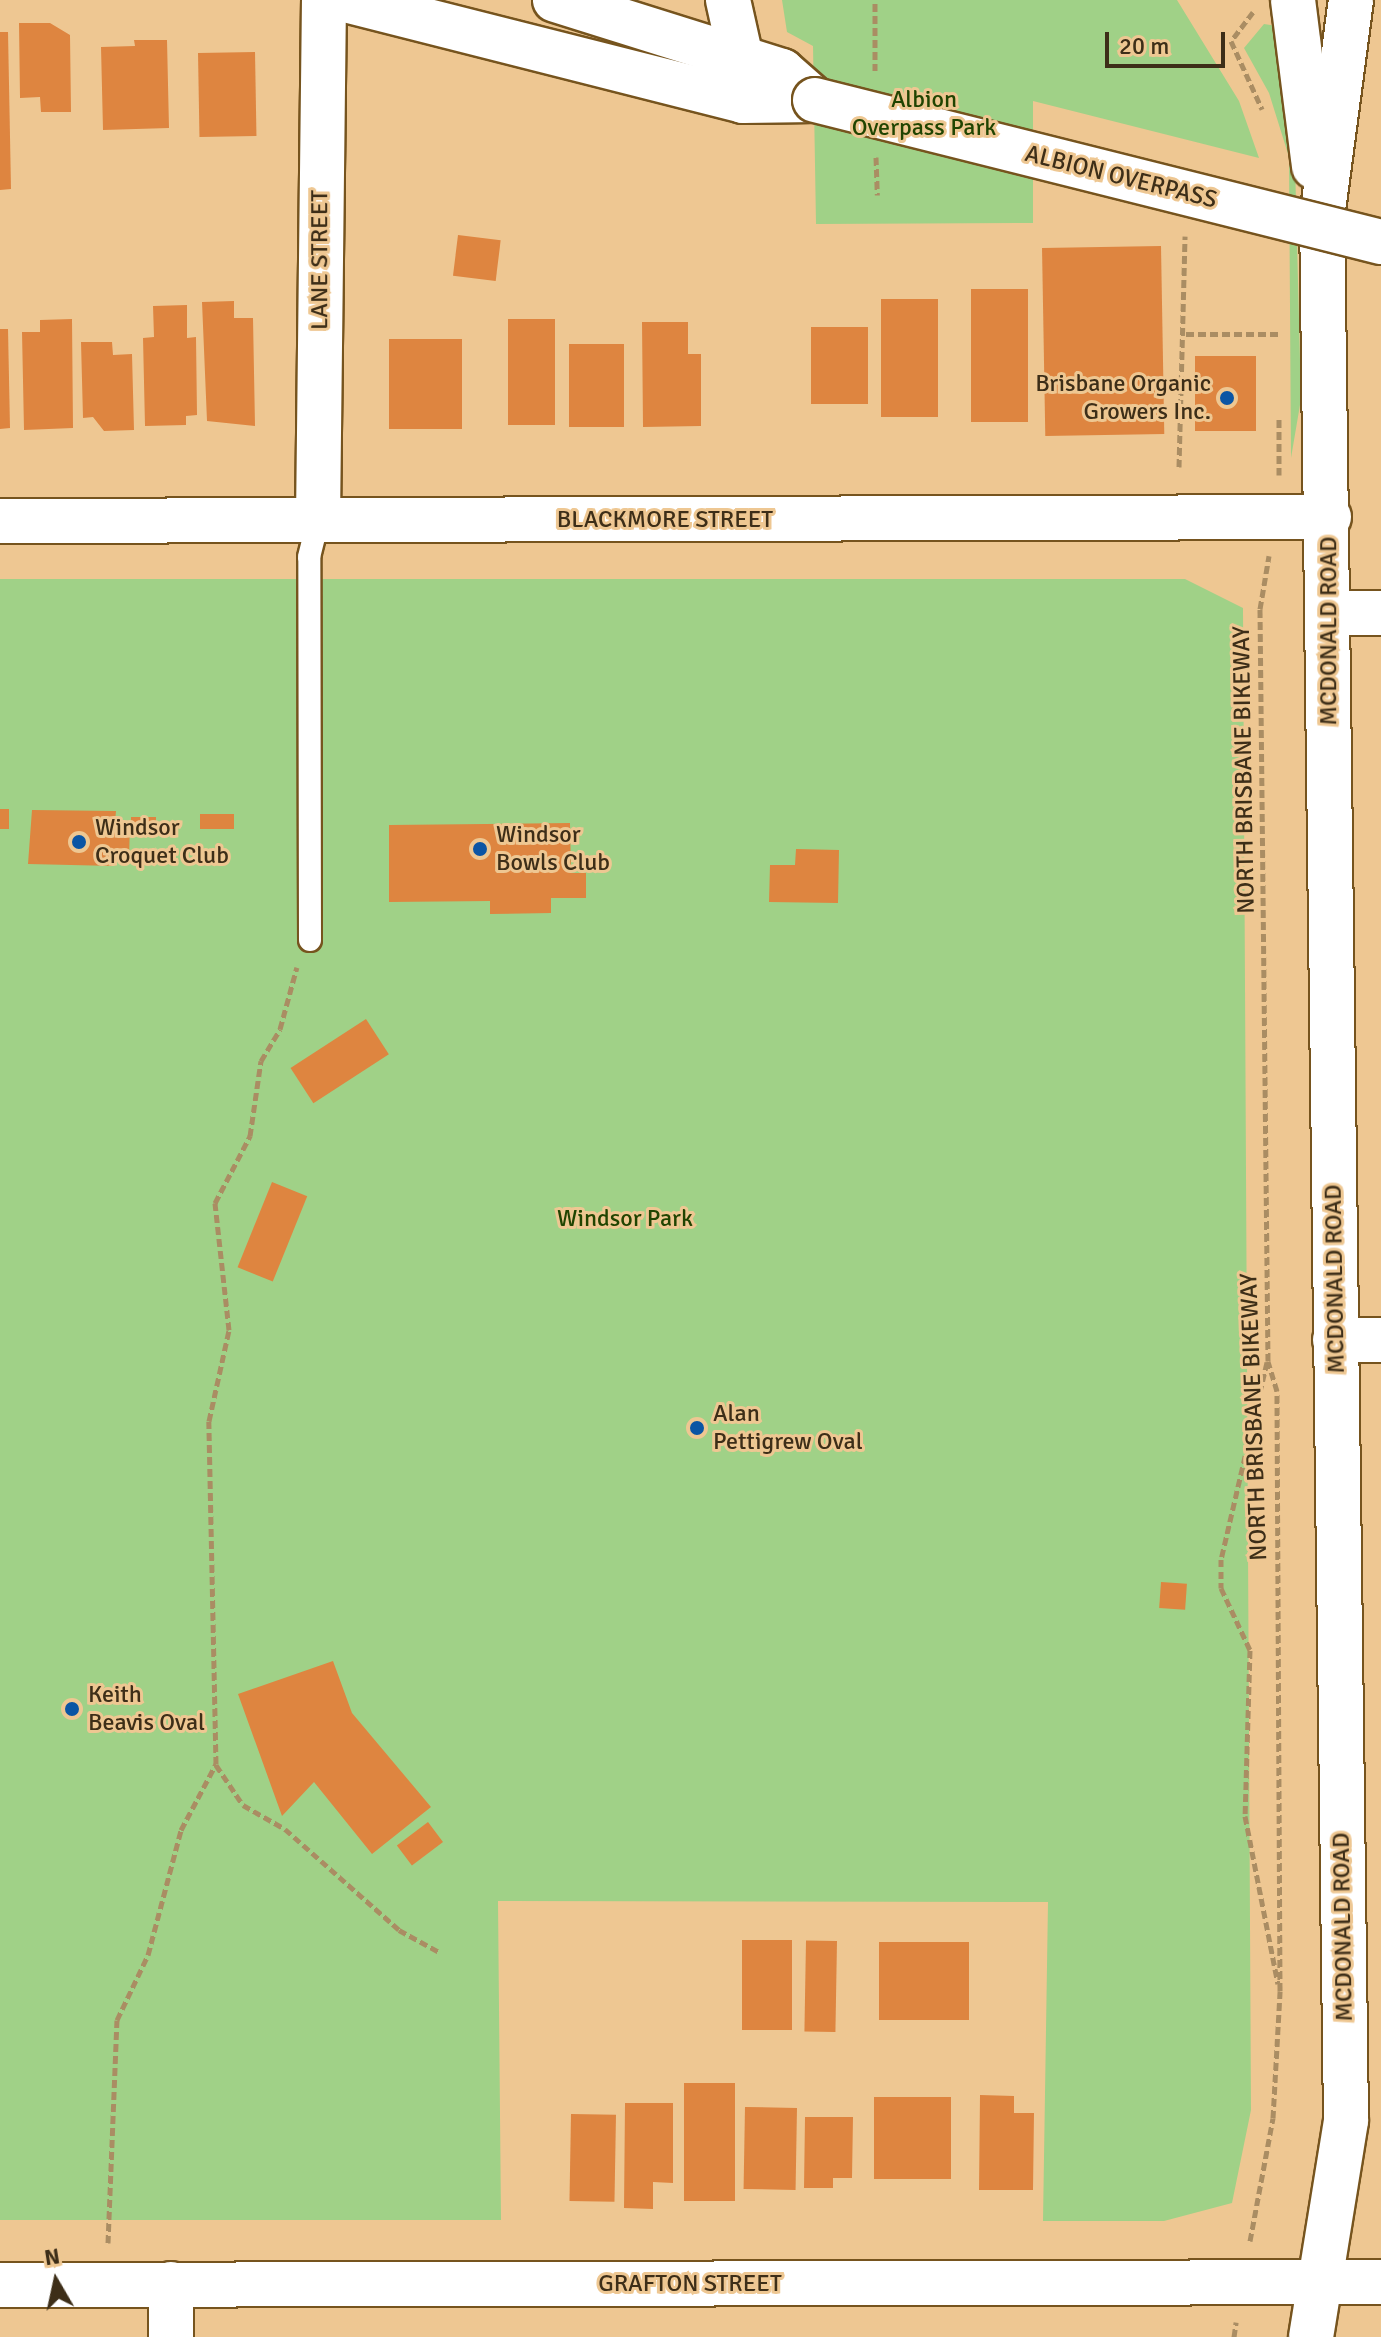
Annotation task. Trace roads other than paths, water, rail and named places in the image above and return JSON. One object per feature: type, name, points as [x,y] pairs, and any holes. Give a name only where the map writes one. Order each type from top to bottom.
[{"type":"street","name":"LANE STREET","points":[[318,520],[324,0]]},
{"type":"street","name":"ALBION OVERPASS","points":[[345,0],[743,101],[815,100],[1381,242]]},
{"type":"street","points":[[728,0],[741,58]]},
{"type":"street","name":"MCDONALD ROAD","points":[[1293,0],[1322,217],[1329,517],[1327,613],[1346,2121],[1325,2282],[1311,2337]]},
{"type":"street","name":"MCDONALD ROAD","points":[[1322,217],[1351,0]]},
{"type":"street","name":"ALBION OVERPASS","points":[[582,3],[789,75],[815,100]]},
{"type":"street","name":"BLACKMORE STREET","points":[[0,521],[1329,517]]},
{"type":"street","points":[[1327,613],[1381,613]]},
{"type":"street","points":[[1335,1340],[1381,1340]]},
{"type":"street","name":"GRAFTON STREET","points":[[0,2285],[1381,2282]]},
{"type":"street","points":[[171,2284],[171,2337]]},
{"type":"lane","points":[[310,940],[309,557],[318,520]]},
{"type":"place","name":"Brisbane Organic Growers Inc.","points":[[1227,398]]},
{"type":"place","name":"Windsor Croquet Club","points":[[79,842]]},
{"type":"place","name":"Windsor Bowls Club","points":[[480,849]]},
{"type":"place","name":"Alan Pettigrew Oval","points":[[697,1428]]},
{"type":"place","name":"Keith Beavis Oval","points":[[72,1709]]},
{"type":"park label","name":"Albion Overpass Park","points":[[924,114]]},
{"type":"park label","name":"Windsor Park","points":[[625,1219]]}]
